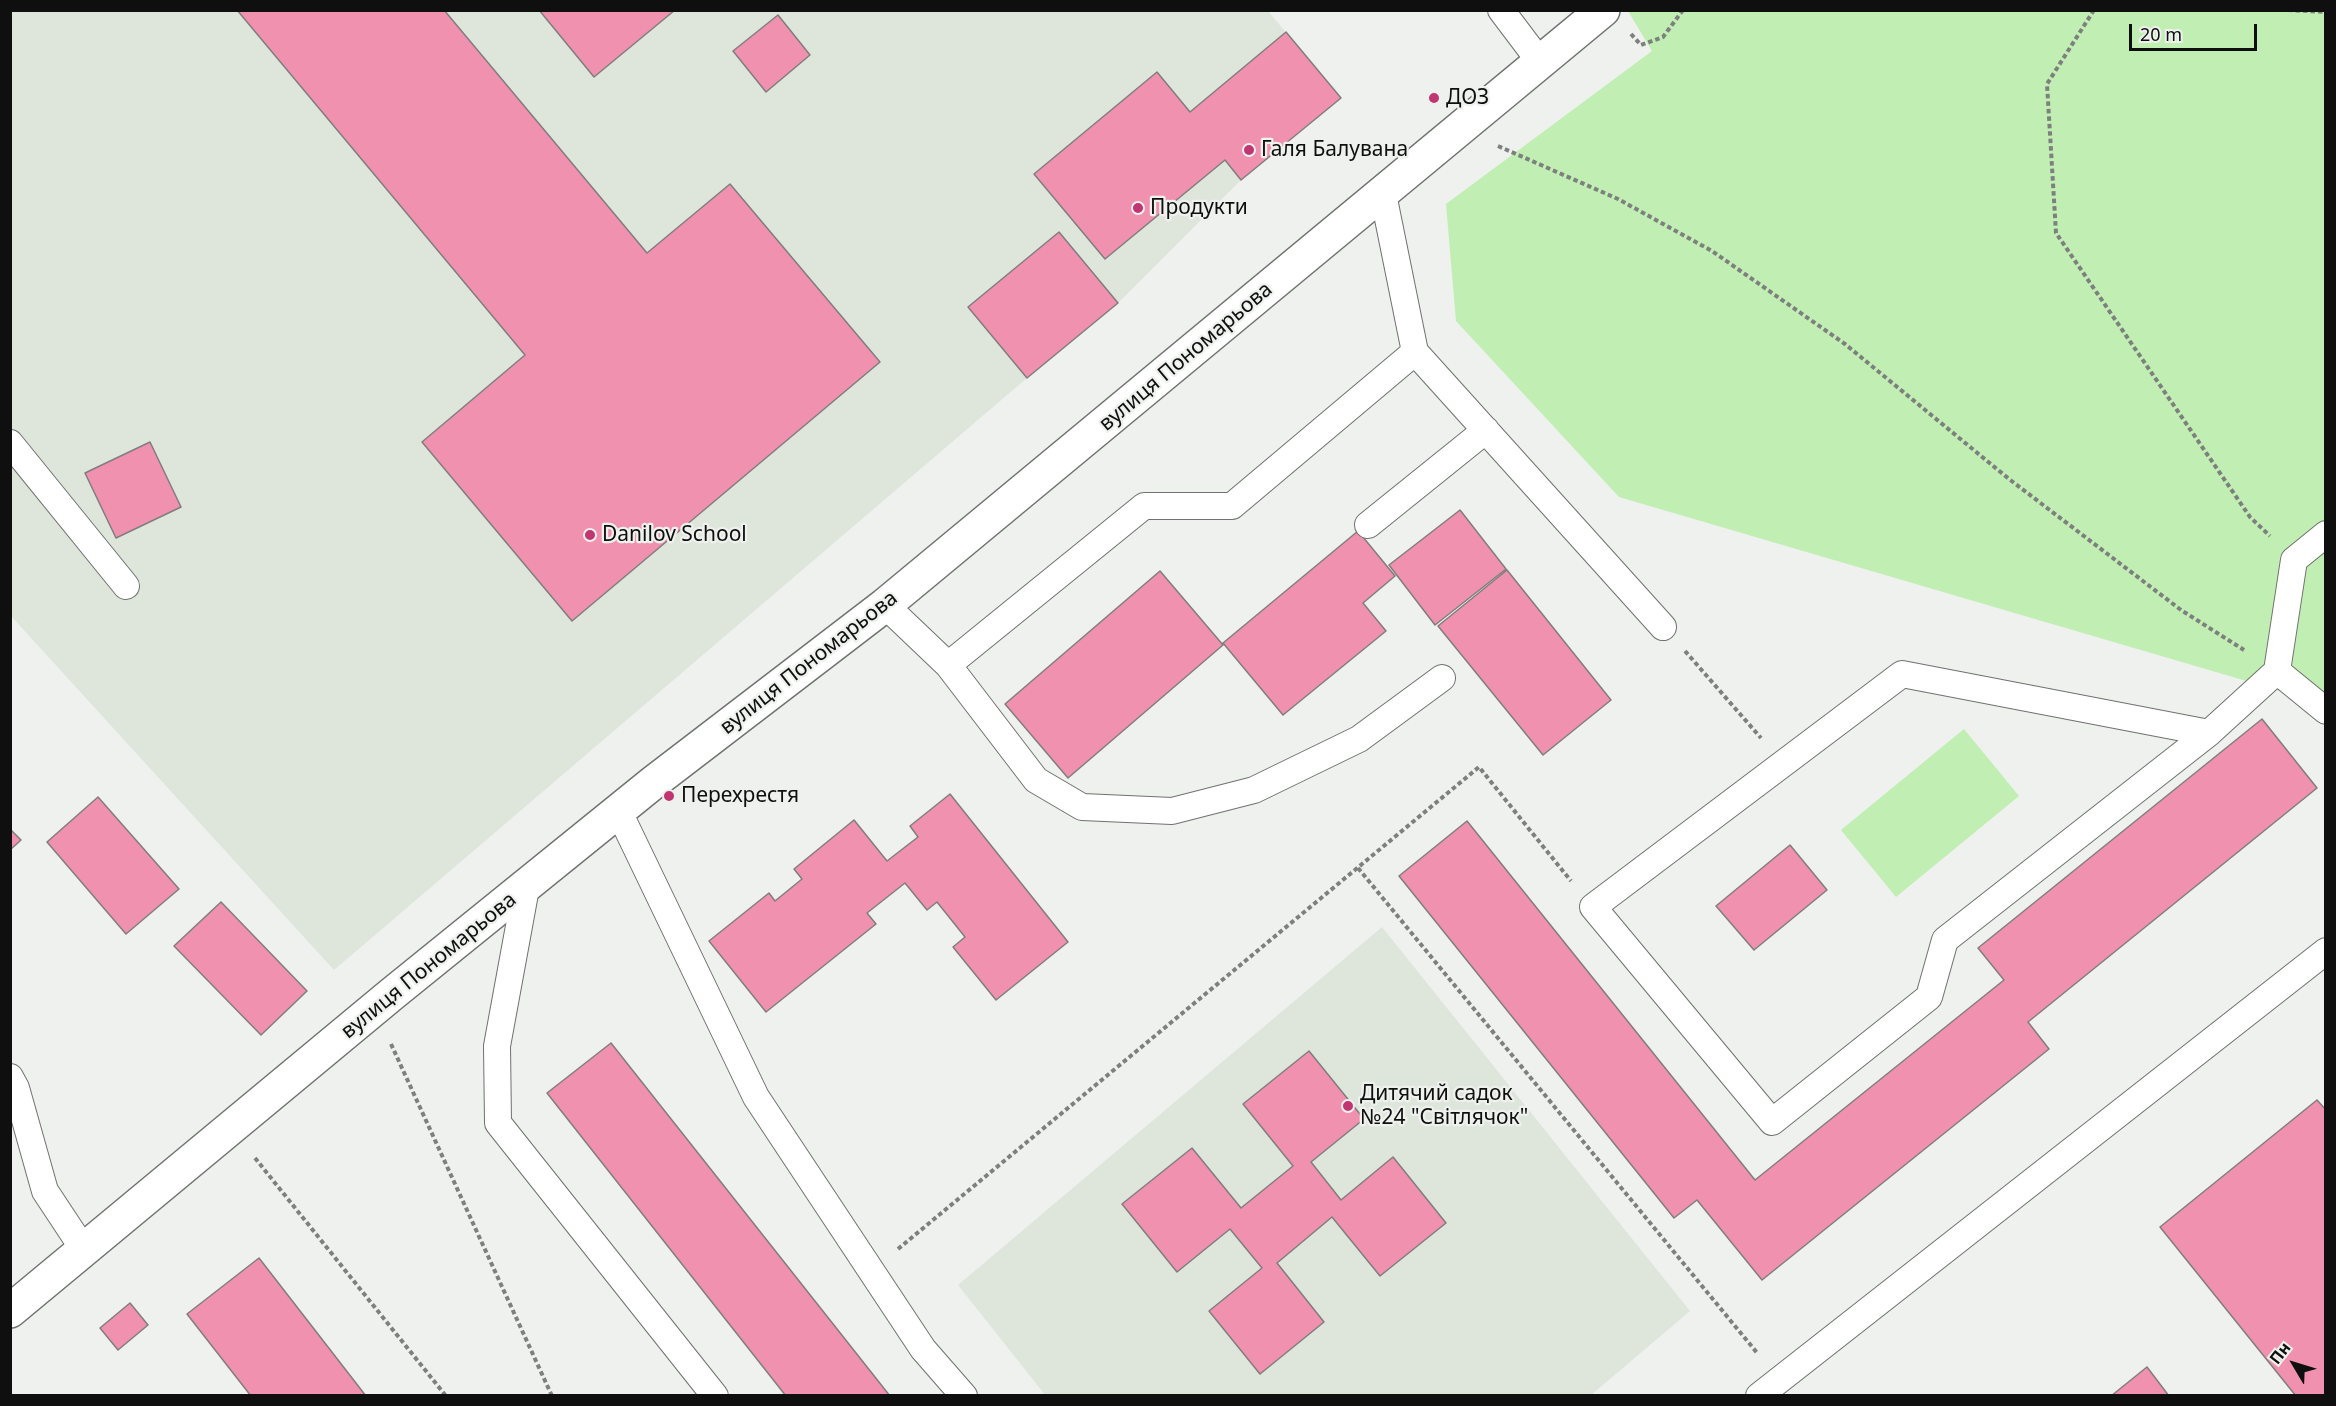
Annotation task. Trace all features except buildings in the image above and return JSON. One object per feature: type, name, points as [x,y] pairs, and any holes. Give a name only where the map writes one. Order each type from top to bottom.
[{"type":"street","name":"вулиця Пономарьова","points":[[10,1311],[374,1009],[654,782],[885,605],[1541,63],[1614,19]]},
{"type":"lane","points":[[1501,10],[1541,63]]},
{"type":"lane","points":[[1383,194],[1415,352],[1663,627]]},
{"type":"lane","points":[[948,665],[1144,506],[1232,506],[1415,352]]},
{"type":"lane","points":[[1368,525],[1486,430]]},
{"type":"lane","points":[[10,443],[126,586]]},
{"type":"lane","points":[[2209,733],[1902,674],[1593,907],[1772,1122],[1929,997],[1945,940],[2209,733],[2277,671],[2294,560],[2325,534]]},
{"type":"lane","points":[[885,605],[948,665],[1036,780],[1082,807],[1172,811],[1254,790],[1359,739],[1442,678]]},
{"type":"lane","points":[[2277,671],[2325,711]]},
{"type":"lane","points":[[619,812],[756,1097],[923,1349],[964,1395]]},
{"type":"lane","points":[[526,888],[497,1046],[498,1123],[715,1395]]},
{"type":"lane","points":[[1759,1395],[2325,951]]},
{"type":"lane","points":[[10,1077],[16,1088],[45,1191],[84,1250]]},
{"type":"path","points":[[1614,19],[1641,45],[1663,37],[1683,10]]},
{"type":"path","points":[[2094,10],[2047,84],[2056,234],[2250,517],[2294,560]]},
{"type":"path","points":[[2288,10],[2325,12]]},
{"type":"path","points":[[1470,122],[1496,145],[1618,199],[1712,251],[1845,344],[2009,478],[2181,610],[2277,671]]},
{"type":"path","points":[[1692,660],[1783,763]]},
{"type":"path","points":[[871,1270],[1479,767],[1593,907]]},
{"type":"path","points":[[1358,868],[1779,1379]]},
{"type":"path","points":[[374,1009],[552,1395]]},
{"type":"path","points":[[231,1129],[446,1395]]},
{"type":"shaded area","points":[[11,11],[1268,11],[1341,98],[1241,180],[1118,303],[1027,378],[334,970],[11,616]]},
{"type":"shaded area","name":"Дитячий садок №24 \"Світлячок\"","points":[[1382,927],[1690,1311],[1591,1395],[1046,1396],[958,1285]]},
{"type":"green space","points":[[1628,11],[2325,11],[2325,704],[1619,497],[1456,321],[1446,204],[1652,51]]},
{"type":"green space","points":[[1964,729],[2019,796],[1896,897],[1841,830]]},
{"type":"place","name":"ДОЗ","points":[[1434,98]]},
{"type":"place","name":"Галя Балувана","points":[[1249,150]]},
{"type":"place","name":"Продукти","points":[[1138,208]]},
{"type":"place","name":"Danilov School","points":[[590,535]]},
{"type":"place","name":"Перехрестя","points":[[669,796]]},
{"type":"place","name":"Дитячий садок №24 \"Світлячок\"","points":[[1348,1106]]}]
